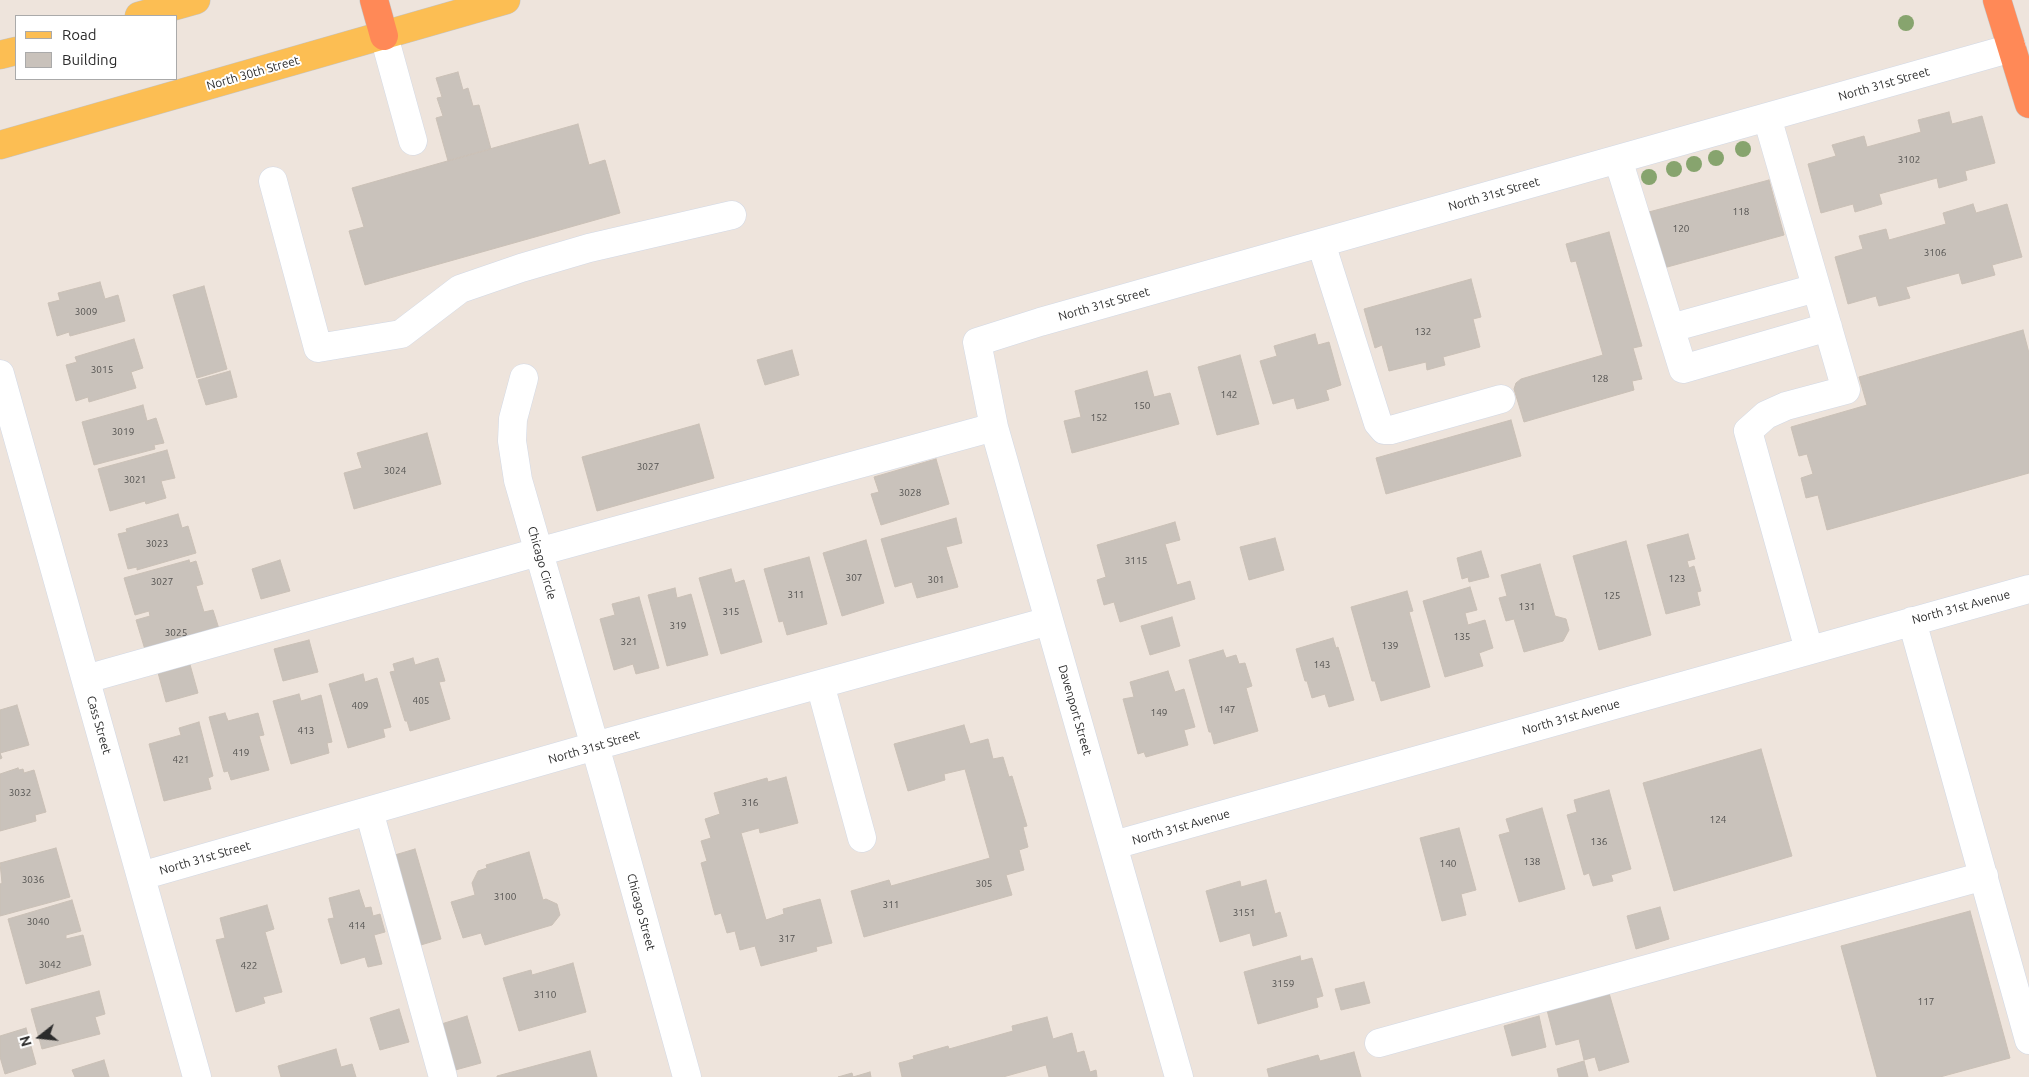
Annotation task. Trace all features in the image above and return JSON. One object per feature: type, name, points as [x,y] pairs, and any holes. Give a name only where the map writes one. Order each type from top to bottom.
[{"type":"highway","points":[[374,0],[384,36]]},
{"type":"highway","points":[[1997,0],[2029,104]]},
{"type":"main road","points":[[143,15],[196,0]]},
{"type":"main road","name":"North 30th Street","points":[[0,145],[506,0]]},
{"type":"main road","points":[[0,55],[15,51]]},
{"type":"street","points":[[384,36],[413,141]]},
{"type":"street","name":"North 31st Street","points":[[977,342],[1040,322],[2012,48]]},
{"type":"street","points":[[1767,116],[1846,390],[1786,406],[1766,415],[1748,431],[1809,650]]},
{"type":"street","points":[[1618,159],[1683,369],[1828,327]]},
{"type":"street","points":[[273,181],[318,348],[401,334],[460,289],[521,268],[589,248],[732,215]]},
{"type":"street","points":[[1321,243],[1378,423],[1384,430],[1391,430],[1501,400]]},
{"type":"street","points":[[1671,328],[1816,288]]},
{"type":"street","name":"Davenport Street","points":[[977,342],[994,427],[1179,1077]]},
{"type":"street","name":"Cass Street","points":[[0,374],[197,1077]]},
{"type":"street","name":"Chicago Circle","points":[[524,378],[513,419],[512,441],[518,480],[595,746]]},
{"type":"street","points":[[86,680],[538,552],[994,427]]},
{"type":"street","name":"North 31st Avenue","points":[[1114,845],[2029,589]]},
{"type":"street","name":"North 31st Street","points":[[141,876],[595,746],[1049,620]]},
{"type":"street","points":[[1912,621],[2029,1040]]},
{"type":"street","points":[[820,684],[862,838]]},
{"type":"street","name":"Chicago Street","points":[[595,746],[687,1077]]},
{"type":"street","points":[[370,811],[443,1077]]},
{"type":"street","points":[[1379,1043],[1984,876]]},
{"type":"building","points":[[458,72],[463,90],[468,88],[473,106],[479,105],[491,149],[448,161],[436,118],[443,116],[437,98],[442,97],[436,78]]},
{"type":"building","points":[[1949,112],[1952,124],[1982,116],[1995,163],[1965,171],[1967,180],[1939,188],[1937,178],[1879,194],[1882,204],[1855,212],[1853,204],[1821,213],[1808,164],[1836,156],[1832,145],[1864,136],[1867,147],[1921,132],[1918,120]]},
{"type":"building","points":[[578,124],[589,165],[605,160],[620,213],[365,285],[349,231],[364,227],[352,188]]},
{"type":"building","points":[[1769,180],[1784,235],[1660,269],[1645,213]]},
{"type":"building","points":[[1973,204],[1976,213],[2007,204],[2022,257],[1992,265],[1995,275],[1962,284],[1959,273],[1906,287],[1910,298],[1879,306],[1876,296],[1848,304],[1835,257],[1863,249],[1859,236],[1886,229],[1889,240],[1946,224],[1943,213]]},
{"type":"building","points":[[1609,232],[1642,346],[1633,348],[1642,379],[1632,381],[1634,390],[1524,422],[1514,389],[1516,383],[1521,379],[1603,355],[1576,261],[1571,262],[1566,244]]},
{"type":"building","points":[[1471,279],[1481,317],[1473,319],[1480,347],[1443,357],[1445,365],[1427,370],[1426,362],[1389,371],[1382,345],[1375,348],[1364,309]]},
{"type":"building","points":[[100,282],[105,299],[118,295],[125,321],[70,336],[69,332],[57,336],[48,303],[60,300],[58,293]]},
{"type":"building","points":[[204,286],[227,369],[197,378],[173,295]]},
{"type":"building","points":[[2023,330],[2029,353],[2029,473],[1827,530],[1818,495],[1806,498],[1801,478],[1813,474],[1807,454],[1799,456],[1791,427],[1867,405],[1859,377]]},
{"type":"building","points":[[1315,334],[1318,345],[1329,342],[1341,385],[1326,390],[1329,400],[1297,409],[1294,398],[1273,404],[1260,361],[1277,356],[1274,346]]},
{"type":"building","points":[[134,339],[143,368],[131,372],[136,388],[89,402],[88,397],[76,401],[66,365],[77,362],[75,357]]},
{"type":"building","points":[[792,350],[799,375],[765,385],[757,360]]},
{"type":"building","points":[[1240,355],[1259,424],[1217,435],[1198,367]]},
{"type":"building","points":[[230,371],[237,397],[206,405],[198,380]]},
{"type":"building","points":[[1147,371],[1154,397],[1170,393],[1179,424],[1072,453],[1064,421],[1081,417],[1075,391]]},
{"type":"building","points":[[143,405],[147,421],[156,418],[164,443],[154,445],[155,449],[94,465],[82,422]]},
{"type":"building","points":[[1511,420],[1521,456],[1386,494],[1376,458]]},
{"type":"building","points":[[699,424],[714,478],[597,511],[582,457]]},
{"type":"building","points":[[427,433],[441,484],[354,509],[344,473],[362,468],[357,453]]},
{"type":"building","points":[[167,450],[175,478],[161,481],[166,498],[146,504],[145,501],[110,511],[98,469]]},
{"type":"building","points":[[936,459],[949,504],[881,525],[871,494],[879,492],[874,477]]},
{"type":"building","points":[[178,514],[182,528],[188,526],[196,553],[137,570],[137,567],[128,569],[118,534],[127,532],[126,529]]},
{"type":"building","points":[[956,518],[962,543],[946,547],[958,587],[917,598],[912,582],[895,587],[881,539]]},
{"type":"building","points":[[1175,522],[1180,540],[1165,544],[1177,585],[1190,581],[1195,599],[1120,622],[1114,602],[1104,605],[1097,580],[1106,577],[1097,545]]},
{"type":"building","points":[[1688,534],[1695,559],[1687,561],[1689,568],[1694,566],[1701,591],[1697,592],[1700,605],[1666,614],[1647,545]]},
{"type":"building","points":[[1275,538],[1284,570],[1249,580],[1240,547]]},
{"type":"building","points":[[866,540],[884,603],[842,616],[823,553]]},
{"type":"building","points":[[1626,541],[1651,635],[1599,650],[1573,556]]},
{"type":"building","points":[[1481,551],[1489,577],[1469,582],[1468,577],[1462,579],[1457,558]]},
{"type":"building","points":[[809,557],[827,624],[787,635],[783,621],[779,622],[764,569]]},
{"type":"building","points":[[189,560],[190,563],[196,561],[203,584],[196,586],[204,612],[213,610],[220,632],[146,653],[136,620],[150,616],[149,611],[135,615],[124,578]]},
{"type":"building","points":[[280,560],[290,591],[261,599],[252,569]]},
{"type":"building","points":[[1540,564],[1555,616],[1566,619],[1569,630],[1563,641],[1524,652],[1514,619],[1506,621],[1499,598],[1507,596],[1501,575]]},
{"type":"building","points":[[731,569],[735,583],[744,580],[762,642],[721,654],[699,578]]},
{"type":"building","points":[[1470,587],[1477,610],[1465,613],[1468,625],[1485,620],[1493,648],[1479,653],[1483,666],[1445,677],[1423,601]]},
{"type":"building","points":[[675,588],[677,598],[691,594],[708,655],[667,666],[648,595]]},
{"type":"building","points":[[1407,591],[1413,611],[1409,612],[1430,687],[1381,701],[1375,681],[1372,681],[1351,607]]},
{"type":"building","points":[[639,597],[659,668],[636,674],[633,664],[614,670],[600,619],[615,615],[612,604]]},
{"type":"building","points":[[1172,617],[1180,646],[1150,655],[1141,626]]},
{"type":"building","points":[[1333,638],[1336,648],[1338,647],[1354,700],[1329,707],[1325,694],[1312,698],[1296,649]]},
{"type":"building","points":[[309,640],[318,672],[283,681],[274,649]]},
{"type":"building","points":[[1223,650],[1226,658],[1236,655],[1239,664],[1245,663],[1252,686],[1246,688],[1258,731],[1214,744],[1189,660]]},
{"type":"building","points":[[413,658],[415,665],[438,658],[445,681],[439,682],[450,719],[410,731],[407,721],[405,721],[390,672],[395,671],[393,664]]},
{"type":"building","points":[[189,661],[198,693],[166,702],[157,669]]},
{"type":"building","points":[[1168,671],[1175,692],[1184,689],[1195,727],[1184,730],[1188,745],[1146,757],[1144,752],[1138,754],[1123,699],[1134,697],[1130,682]]},
{"type":"building","points":[[363,674],[365,682],[377,678],[391,727],[383,729],[385,737],[348,748],[329,684]]},
{"type":"building","points":[[299,694],[301,701],[321,695],[332,742],[327,743],[329,753],[291,764],[273,701]]},
{"type":"building","points":[[17,705],[29,745],[0,753],[0,710]]},
{"type":"building","points":[[225,713],[228,721],[258,713],[264,735],[259,736],[269,770],[231,780],[228,771],[224,772],[209,717]]},
{"type":"building","points":[[199,722],[213,776],[208,778],[211,789],[164,801],[149,744],[181,735],[179,728]]},
{"type":"building","points":[[964,725],[970,744],[988,739],[993,759],[1003,757],[1009,777],[1012,776],[1027,826],[1023,827],[1028,847],[1019,850],[1024,870],[1006,875],[1012,895],[864,937],[851,891],[889,880],[891,886],[990,858],[965,769],[944,774],[945,780],[908,791],[894,744]]},
{"type":"building","points":[[1761,749],[1792,856],[1674,891],[1643,783]]},
{"type":"building","points":[[18,768],[19,770],[23,769],[24,773],[34,770],[46,812],[35,815],[36,821],[0,831],[0,774]]},
{"type":"building","points":[[786,777],[798,823],[760,833],[759,828],[741,833],[766,920],[784,914],[783,909],[820,899],[832,943],[816,947],[817,951],[761,966],[755,946],[740,950],[735,931],[727,933],[721,913],[715,915],[701,863],[707,861],[701,841],[711,838],[705,819],[720,814],[714,793],[767,778],[768,782]]},
{"type":"building","points":[[1609,790],[1631,869],[1611,875],[1613,881],[1593,886],[1589,873],[1584,875],[1567,815],[1577,812],[1574,800]]},
{"type":"building","points":[[1542,808],[1565,889],[1519,902],[1499,835],[1510,832],[1506,819]]},
{"type":"building","points":[[1459,828],[1476,890],[1461,894],[1466,915],[1442,921],[1420,838]]},
{"type":"building","points":[[56,848],[70,897],[0,916],[0,884],[2,883],[0,863]]},
{"type":"building","points":[[415,849],[441,939],[414,947],[388,857]]},
{"type":"building","points":[[529,852],[543,900],[546,899],[557,904],[560,915],[552,925],[485,945],[481,933],[463,938],[451,902],[475,895],[472,883],[478,871],[487,868],[486,865]]},
{"type":"building","points":[[1266,880],[1275,914],[1280,912],[1287,936],[1253,946],[1250,933],[1220,942],[1206,891],[1240,881],[1241,887]]},
{"type":"building","points":[[359,890],[365,908],[371,907],[373,916],[380,914],[385,932],[374,935],[382,964],[368,967],[365,957],[341,964],[328,919],[334,918],[329,898]]},
{"type":"building","points":[[72,900],[81,931],[66,935],[66,939],[83,935],[91,965],[26,984],[8,919]]},
{"type":"building","points":[[267,905],[274,929],[265,932],[282,992],[263,997],[265,1003],[236,1012],[216,940],[225,938],[220,918]]},
{"type":"building","points":[[1660,907],[1669,939],[1636,949],[1627,916]]},
{"type":"building","points":[[1970,911],[2010,1058],[1940,1077],[1877,1077],[1841,946]]},
{"type":"building","points":[[1300,956],[1301,961],[1312,958],[1323,996],[1316,998],[1318,1007],[1258,1024],[1244,972]]},
{"type":"building","points":[[573,963],[586,1012],[519,1031],[503,978],[531,970],[532,975]]},
{"type":"building","points":[[1364,982],[1370,1003],[1341,1010],[1335,989]]},
{"type":"building","points":[[99,991],[105,1014],[95,1017],[100,1034],[42,1049],[31,1009]]},
{"type":"building","points":[[1609,993],[1629,1062],[1599,1071],[1595,1057],[1584,1060],[1579,1039],[1556,1045],[1547,1010]]},
{"type":"building","points":[[399,1009],[409,1042],[380,1050],[370,1018]]},
{"type":"building","points":[[467,1016],[481,1063],[448,1072],[435,1026]]},
{"type":"building","points":[[1539,1016],[1546,1047],[1512,1056],[1504,1026]]},
{"type":"building","points":[[1047,1017],[1053,1039],[1072,1033],[1077,1053],[1084,1051],[1090,1072],[1096,1070],[1097,1077],[1049,1077],[1046,1065],[1003,1077],[902,1077],[899,1063],[914,1059],[913,1056],[948,1046],[949,1049],[1013,1031],[1012,1026]]},
{"type":"building","points":[[26,1028],[36,1064],[5,1074],[0,1057],[0,1036]]},
{"type":"building","points":[[336,1049],[341,1067],[352,1064],[356,1077],[281,1077],[278,1066]]},
{"type":"building","points":[[590,1051],[597,1077],[497,1077],[497,1076]]},
{"type":"building","points":[[1354,1052],[1361,1077],[1269,1077],[1267,1069],[1318,1055],[1320,1061]]},
{"type":"building","points":[[104,1060],[109,1077],[75,1077],[72,1070]]},
{"type":"building","points":[[1584,1061],[1588,1077],[1559,1077],[1557,1069]]},
{"type":"building","points":[[870,1072],[871,1077],[853,1077]]},
{"type":"building","points":[[852,1073],[853,1077],[838,1077]]}]
